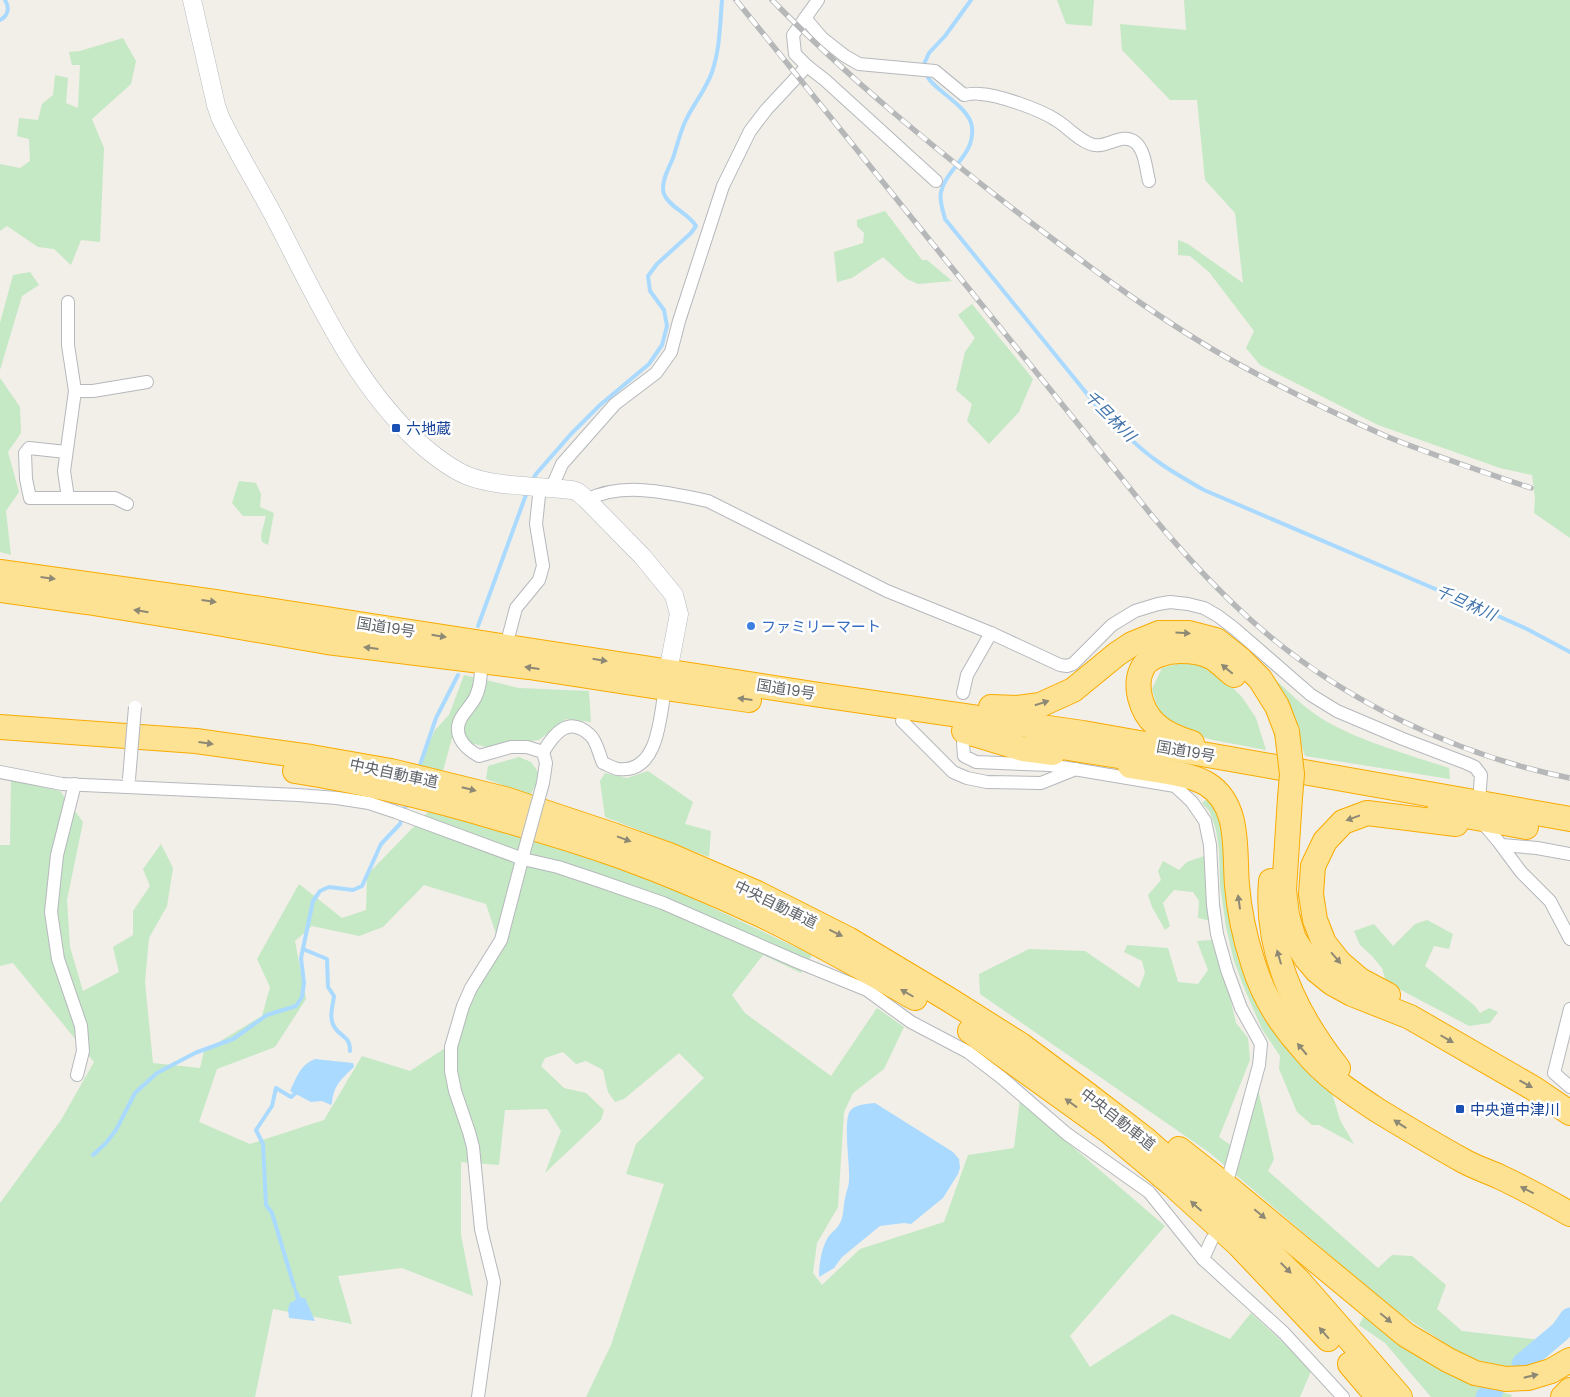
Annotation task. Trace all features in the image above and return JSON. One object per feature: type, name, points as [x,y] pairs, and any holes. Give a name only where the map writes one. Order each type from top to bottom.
[{"type":"highway","name":"国道19号","points":[[0,572],[506,646],[666,679],[902,722],[964,737],[1415,806],[1486,823],[1570,819]]},
{"type":"highway","name":"国道19号","points":[[0,590],[87,602],[327,642],[481,662],[820,695],[1083,733],[1422,793],[1486,823]]},
{"type":"highway","points":[[820,695],[886,694],[950,705],[1018,708],[1040,705],[1073,690],[1132,644],[1159,633],[1189,632],[1216,640],[1240,659],[1260,679],[1276,706],[1280,735],[1279,761],[1284,797],[1284,890],[1287,915],[1294,938],[1316,971],[1352,994],[1410,1017],[1533,1088],[1570,1113]]},
{"type":"highway","points":[[1280,735],[1246,685],[1213,657],[1194,650],[1169,651],[1152,659],[1143,666],[1138,680],[1142,706],[1154,724],[1171,735],[1210,748],[1304,766],[1371,776],[1422,793]]},
{"type":"highway","name":"中央自動車道","points":[[0,728],[196,741],[311,757],[391,771],[505,799],[669,855],[757,893],[848,940],[1021,1045],[1145,1139],[1248,1230],[1298,1281],[1400,1397]]},
{"type":"highway","points":[[964,737],[1189,777],[1207,784],[1220,795],[1232,818],[1236,848],[1237,885],[1243,929],[1253,964],[1267,999],[1282,1024],[1320,1069],[1366,1102],[1410,1131],[1463,1161],[1526,1189],[1569,1214]]},
{"type":"highway","name":"中央自動車道","points":[[0,744],[182,756],[320,775],[377,787],[452,804],[548,832],[620,856],[696,886],[760,915],[839,955],[937,1010],[985,1040],[1110,1132],[1173,1185],[1239,1245],[1318,1328],[1378,1397]]},
{"type":"highway","points":[[1284,797],[1269,898],[1270,920],[1279,959],[1288,988],[1313,1035],[1366,1102]]},
{"type":"highway","points":[[1410,1017],[1390,996],[1360,980],[1339,962],[1324,943],[1315,920],[1311,894],[1313,866],[1325,841],[1343,822],[1368,813],[1486,823],[1514,832],[1529,828],[1570,834]]},
{"type":"highway","points":[[1021,1045],[1098,1087],[1231,1190],[1406,1334],[1448,1360],[1475,1373],[1506,1379],[1528,1378],[1551,1371],[1570,1360]]},
{"type":"highway","points":[[1563,1397],[1570,1390]]},
{"type":"street","points":[[192,0],[220,117],[317,300],[362,377],[414,438],[446,465],[468,476],[477,478],[578,492],[642,556],[674,595],[679,614],[654,744],[649,756],[634,767],[618,769],[604,763],[590,735],[575,727],[567,727],[560,730],[543,752],[546,763],[543,783],[501,940],[471,988],[463,1006],[451,1047],[451,1071],[455,1091],[471,1140],[481,1229],[494,1282],[478,1397]]},
{"type":"street","points":[[818,0],[793,35],[795,54],[806,66],[825,80],[936,181]]},
{"type":"street","points":[[805,18],[822,38],[845,56],[859,64],[935,71],[964,95],[977,93],[989,95],[1037,110],[1057,120],[1088,143],[1096,146],[1120,139],[1133,140],[1140,147],[1149,181]]},
{"type":"street","points":[[506,646],[516,608],[539,580],[542,566],[536,524],[538,486],[568,458],[615,404],[656,373],[670,352],[723,186],[750,131],[766,110],[806,66]]},
{"type":"street","points":[[68,302],[68,345],[74,391],[64,471],[68,498]]},
{"type":"street","points":[[74,391],[94,391],[147,382]]},
{"type":"street","points":[[66,452],[29,448],[25,454],[26,479],[30,498],[115,498],[127,504]]},
{"type":"street","points":[[588,500],[599,494],[636,490],[677,494],[708,501],[887,591],[991,633],[1060,665],[1067,666],[1073,664],[1112,625],[1135,610],[1170,602],[1204,608],[1235,629],[1311,695],[1337,711],[1475,768],[1481,775],[1486,823],[1521,872],[1550,901],[1570,939]]},
{"type":"street","points":[[963,692],[966,675],[991,633]]},
{"type":"street","points":[[481,662],[479,690],[476,698],[458,723],[458,737],[467,749],[479,756],[511,748],[527,747],[543,752]]},
{"type":"street","points":[[128,783],[135,707]]},
{"type":"street","points":[[902,722],[953,772],[967,778],[986,782],[1041,783],[1076,769]]},
{"type":"street","points":[[964,737],[964,756],[976,762],[1050,765],[1175,786],[1192,802],[1206,821],[1210,845],[1213,905],[1217,934],[1227,970],[1242,1008],[1261,1044],[1259,1065],[1229,1175]]},
{"type":"street","points":[[0,772],[62,784],[128,783],[327,797],[369,803],[663,904],[867,990],[911,1022],[968,1052],[1002,1078],[1067,1134],[1148,1192],[1203,1259],[1284,1333],[1343,1397]]},
{"type":"street","points":[[75,784],[57,855],[51,912],[58,959],[81,1026],[83,1051],[77,1074]]},
{"type":"street","points":[[1486,823],[1537,848],[1570,854]]},
{"type":"street","points":[[1570,1009],[1554,1073],[1570,1087]]},
{"type":"street","points":[[1203,1259],[1212,1239]]},
{"type":"green space","points":[[1057,0],[1094,0],[1092,26],[1066,24]]},
{"type":"green space","points":[[1184,0],[1570,0],[1570,538],[1534,513],[1535,498],[1532,475],[1500,468],[1378,425],[1260,365],[1246,348],[1254,331],[1209,272],[1190,256],[1178,255],[1178,240],[1188,244],[1243,283],[1235,213],[1205,180],[1197,100],[1170,100],[1122,50],[1120,24],[1186,30]]},
{"type":"green space","points":[[123,38],[136,61],[131,84],[92,119],[104,148],[100,242],[81,240],[71,265],[54,249],[38,247],[7,226],[0,231],[0,164],[20,168],[30,161],[29,139],[17,136],[19,118],[38,120],[42,104],[53,95],[55,75],[68,78],[66,103],[78,108],[80,65],[72,65],[69,52],[80,51]]},
{"type":"green space","points":[[885,211],[922,260],[927,260],[952,281],[918,284],[907,279],[883,257],[852,278],[837,282],[834,252],[863,243],[864,233],[857,226],[857,220]]},
{"type":"green space","points":[[30,272],[39,285],[22,296],[0,370],[0,323],[13,275]]},
{"type":"green space","points":[[972,304],[1033,379],[1019,412],[989,444],[967,421],[972,404],[956,390],[965,352],[975,338],[958,315]]},
{"type":"green space","points":[[0,378],[20,407],[21,433],[8,452],[19,492],[6,511],[11,555],[0,552]]},
{"type":"green space","points":[[239,481],[256,483],[261,494],[260,507],[274,513],[268,545],[262,542],[261,535],[266,516],[243,516],[232,503]]},
{"type":"green space","points":[[1181,663],[1201,665],[1221,676],[1242,697],[1256,718],[1266,750],[1213,740],[1180,730],[1158,710],[1152,689],[1162,668]]},
{"type":"green space","points":[[1261,665],[1299,702],[1324,720],[1353,735],[1449,768],[1450,779],[1305,756],[1293,721]]},
{"type":"green space","points":[[464,675],[519,688],[589,691],[591,722],[566,719],[539,740],[486,747],[452,738],[443,771],[419,765],[435,730],[449,715]]},
{"type":"green space","points":[[519,757],[531,762],[538,772],[536,785],[530,795],[486,779],[488,766]]},
{"type":"green space","points":[[648,771],[693,802],[685,824],[711,831],[709,857],[605,817],[600,781],[605,773],[627,778]]},
{"type":"green space","points":[[11,780],[60,791],[83,822],[67,900],[70,947],[83,991],[119,972],[113,947],[133,935],[133,911],[150,886],[143,869],[161,844],[173,868],[167,906],[149,938],[145,982],[153,1063],[200,1068],[204,1051],[262,1016],[270,987],[257,959],[299,884],[342,918],[366,910],[367,875],[429,811],[554,845],[669,887],[812,955],[801,973],[763,955],[732,995],[745,1013],[831,1076],[877,1008],[904,1027],[884,1069],[853,1093],[844,1112],[838,1207],[817,1243],[813,1273],[822,1285],[860,1249],[944,1222],[968,1155],[1014,1148],[1020,1099],[1046,1124],[1165,1226],[1070,1336],[1090,1367],[1172,1314],[1230,1339],[1251,1313],[1312,1369],[1300,1397],[586,1397],[611,1345],[664,1184],[626,1174],[636,1144],[704,1078],[679,1053],[624,1099],[615,1102],[608,1092],[603,1070],[586,1061],[576,1064],[563,1052],[545,1058],[541,1066],[564,1088],[586,1093],[604,1110],[601,1120],[545,1173],[561,1131],[547,1109],[505,1110],[499,1165],[461,1162],[461,1235],[473,1296],[402,1268],[338,1276],[352,1324],[273,1309],[255,1397],[0,1397],[0,1203],[61,1120],[94,1062],[13,963],[0,966],[0,845],[10,845]],"holes":[[[424,885],[486,904],[501,949],[475,991],[467,1008],[459,1039],[410,1071],[362,1056],[324,1120],[250,1144],[199,1122],[217,1069],[275,1047],[306,999],[295,941],[312,926],[359,936],[383,927]]]},
{"type":"green space","points":[[1208,798],[1221,817],[1237,921],[1332,1093],[1340,1120],[1354,1144],[1319,1125],[1312,1125],[1297,1112],[1279,1069],[1280,1056],[1262,1029],[1245,990],[1234,961],[1226,927],[1220,885],[1216,830],[1210,812],[1202,803]]},
{"type":"green space","points":[[1204,856],[1211,921],[1198,918],[1199,901],[1193,892],[1174,890],[1163,903],[1170,926],[1165,930],[1152,907],[1148,895],[1161,880],[1158,871],[1163,861],[1179,870],[1187,862]]},
{"type":"green space","points":[[1427,920],[1453,934],[1449,949],[1434,946],[1425,966],[1474,1005],[1480,1013],[1489,1008],[1498,1012],[1490,1023],[1469,1026],[1386,982],[1382,968],[1360,945],[1354,931],[1374,924],[1393,946],[1415,924]]},
{"type":"green space","points":[[1213,940],[1229,992],[1236,1023],[1248,1038],[1250,1060],[1219,1137],[1242,1153],[1258,1089],[1274,1159],[1268,1171],[1378,1268],[1392,1255],[1412,1256],[1446,1285],[1437,1309],[1462,1331],[1542,1340],[1510,1367],[1467,1358],[1393,1309],[1210,1153],[980,994],[979,974],[1029,949],[1085,951],[1139,988],[1145,973],[1142,961],[1124,952],[1127,945],[1168,948],[1178,982],[1198,984],[1208,970],[1197,941]]},
{"type":"green space","points":[[1364,1316],[1387,1334],[1470,1382],[1512,1395],[1511,1397],[1431,1397],[1385,1343],[1359,1325]]},
{"type":"water","points":[[315,1059],[353,1063],[354,1067],[336,1087],[331,1105],[322,1101],[311,1102],[290,1091],[302,1068]]},
{"type":"water","points":[[875,1103],[953,1152],[959,1159],[960,1168],[943,1198],[911,1224],[880,1226],[842,1257],[834,1268],[819,1277],[823,1248],[828,1237],[841,1221],[849,1185],[848,1117],[850,1111],[855,1107]]},
{"type":"water","points":[[293,1286],[295,1286],[301,1298],[305,1298],[315,1321],[289,1318],[288,1309],[290,1303],[296,1300]]},
{"type":"waterway","points":[[0,20],[7,12],[5,0]]},
{"type":"waterway","points":[[532,481],[571,434],[600,405],[649,364],[662,345],[667,326],[664,310],[650,291],[648,276],[657,264],[691,233],[696,226],[693,221],[666,199],[663,185],[685,122],[706,85],[715,63],[722,0]]},
{"type":"waterway","name":"千旦林川","points":[[971,0],[945,36],[929,53],[924,64],[929,79],[966,113],[972,127],[972,137],[969,146],[944,183],[941,192],[945,219],[1101,411],[1150,456],[1174,473],[1204,490],[1489,612],[1527,629],[1570,652]]},
{"type":"waterway","points":[[478,626],[527,492]]},
{"type":"waterway","points":[[420,765],[436,718],[458,675]]},
{"type":"waterway","points":[[93,1155],[116,1130],[135,1093],[157,1073],[195,1053],[233,1039],[267,1015],[296,1006],[302,997],[304,983],[301,958],[313,901],[320,891],[329,887],[353,890],[362,886],[381,844],[400,824],[406,805]]},
{"type":"waterway","points":[[303,949],[327,959],[328,987],[334,996],[332,1020],[335,1028],[349,1042],[350,1051]]},
{"type":"waterway","points":[[294,1286],[272,1213],[266,1205],[263,1144],[256,1130],[272,1106],[276,1088],[291,1097],[298,1091]]},
{"type":"waterway","points":[[1522,1364],[1561,1331],[1570,1318]]},
{"type":"waterway","points":[[1486,1397],[1493,1391]]},
{"type":"railway","points":[[736,0],[1153,517],[1201,571],[1239,609],[1286,649],[1322,675],[1400,720],[1484,755],[1570,778]]},
{"type":"railway","points":[[772,0],[831,58],[956,164],[1101,275],[1155,313],[1258,375],[1369,429],[1423,451],[1531,488]]},
{"type":"place","name":"六地蔵","points":[[396,428]]},
{"type":"place","name":"ファミリーマート","points":[[751,626]]},
{"type":"place","name":"中央道中津川","points":[[1460,1109]]}]
